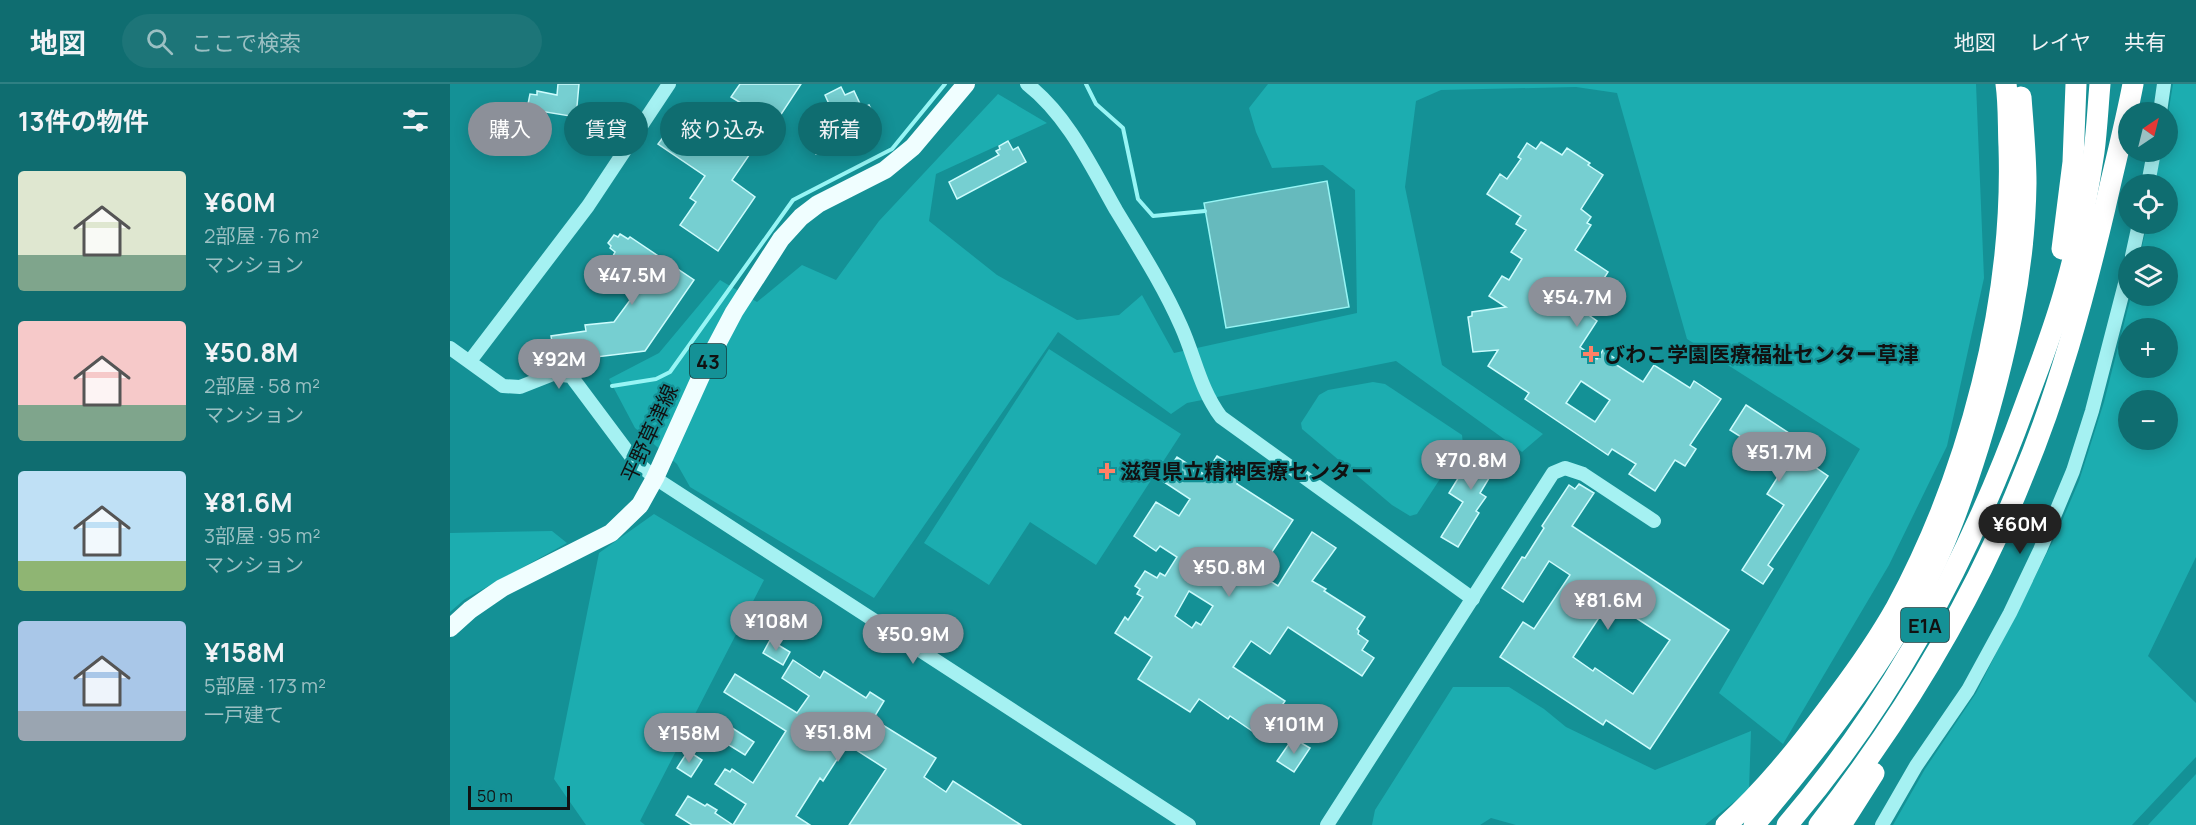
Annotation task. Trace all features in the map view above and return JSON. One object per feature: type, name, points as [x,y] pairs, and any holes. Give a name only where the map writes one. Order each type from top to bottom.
[{"type":"highway","points":[[1726,825],[1745,808],[1807,737],[1864,660],[1895,609],[1924,550],[1956,470],[1987,361],[2001,291],[2009,224],[2010,162],[2006,84]]},
{"type":"highway","points":[[1754,825],[1800,772],[1896,636],[1922,590],[1964,494],[1994,397],[2009,336],[2021,263],[2026,184],[2019,84]]},
{"type":"highway","points":[[2025,404],[2047,321],[2061,251],[2073,162],[2076,84]]},
{"type":"highway","points":[[2025,404],[2055,321],[2074,254],[2094,149],[2100,84]]},
{"type":"highway","points":[[2105,208],[2120,84]]},
{"type":"highway","points":[[2105,208],[2133,84]]},
{"type":"highway","name":"E1A","points":[[1819,825],[1843,795],[1885,732],[1949,629],[2003,523],[2047,414],[2089,279],[2105,208]]},
{"type":"highway","name":"E1A","points":[[1787,825],[1857,736],[1925,625],[1982,514],[2025,404]]},
{"type":"highway","points":[[1841,825],[1900,730],[1949,629]]},
{"type":"main road","name":"平野草津線","points":[[450,628],[470,610],[502,588],[611,533],[640,504],[655,478],[734,312],[780,239],[801,217],[818,204],[885,170],[913,147],[966,84]]},
{"type":"street","points":[[470,361],[588,206],[669,84]]},
{"type":"street","points":[[1027,84],[1051,104],[1071,132],[1167,296],[1183,328],[1209,401],[1221,417],[1473,599]]},
{"type":"street","points":[[2161,102],[2164,84]]},
{"type":"street","points":[[1882,825],[1922,757],[1968,690],[2010,613],[2040,550],[2073,471],[2092,411],[2119,306]]},
{"type":"street","points":[[450,348],[503,386],[520,387],[554,374],[571,376],[633,459],[655,478],[1189,825]]},
{"type":"street","points":[[1326,825],[1553,473],[1565,468],[1582,474],[1654,521]]},
{"type":"green space","points":[[1268,84],[1976,84],[1984,278],[1947,446],[1889,565],[1783,744],[1719,693],[1860,449],[1687,339],[1617,93],[1576,87],[1441,90],[1416,101],[1405,187],[1442,365],[1543,434],[1522,452],[1396,361],[1187,403],[1171,414],[1058,332],[874,598],[690,487],[677,464],[635,428],[609,379],[659,353],[720,280],[757,302],[802,265],[836,280],[879,221],[998,94],[1047,123],[936,174],[929,221],[997,275],[1077,320],[1119,315],[1142,295],[1174,353],[1357,313],[1355,190],[1323,165],[1272,168],[1256,132],[1249,108]]},
{"type":"green space","points":[[2173,84],[2196,84],[2196,557],[2148,656],[2196,703],[2196,757],[2132,825],[1893,825],[1925,769],[1976,693],[2056,535],[2079,481],[2104,402],[2118,347],[2118,378],[2178,378],[2178,318],[2125,318],[2128,306],[2178,306],[2178,246],[2142,246],[2145,234],[2178,234],[2178,174],[2156,174],[2159,162],[2178,162],[2178,102],[2170,102]]},
{"type":"green space","points":[[1049,349],[1181,434],[1096,565],[1030,522],[989,585],[924,543]]},
{"type":"green space","points":[[1373,382],[1385,384],[1462,435],[1463,444],[1417,514],[1410,516],[1392,505],[1302,429],[1301,423],[1319,395],[1328,390]]},
{"type":"green space","points":[[654,514],[764,580],[640,821],[645,825],[586,825],[554,779],[599,553]]},
{"type":"green space","points":[[552,531],[567,543],[465,599],[450,612],[450,533]]},
{"type":"green space","points":[[1453,687],[1509,687],[1544,709],[1566,727],[1655,770],[1751,731],[1749,790],[1705,825],[1516,825],[1491,818],[1480,825],[1372,825],[1375,810]]},
{"type":"green space","points":[[2196,774],[2196,825],[2148,825]]},
{"type":"water","points":[[1327,181],[1349,307],[1226,328],[1204,203]]},
{"type":"building","points":[[558,84],[579,84],[577,102],[564,102],[564,115],[552,113],[552,102],[528,102],[530,94],[537,95],[537,91],[557,95]]},
{"type":"building","points":[[740,84],[801,84],[786,107],[786,102],[739,102],[731,97]]},
{"type":"building","points":[[841,87],[845,95],[854,91],[859,102],[828,102],[825,95]]},
{"type":"building","points":[[1008,141],[1013,150],[1018,147],[1026,162],[957,199],[949,182],[999,155],[996,151],[1000,149],[999,146]]},
{"type":"building","points":[[1541,142],[1562,155],[1567,148],[1590,163],[1588,165],[1603,175],[1581,209],[1591,217],[1587,223],[1591,225],[1575,250],[1608,272],[1583,311],[1597,321],[1580,347],[1597,359],[1603,350],[1617,360],[1615,364],[1643,382],[1654,365],[1690,388],[1694,381],[1721,399],[1690,445],[1696,449],[1685,466],[1675,460],[1655,491],[1629,474],[1636,464],[1612,449],[1608,455],[1525,399],[1529,393],[1488,366],[1498,350],[1473,352],[1468,317],[1472,316],[1472,312],[1506,307],[1489,296],[1502,276],[1509,280],[1522,259],[1511,252],[1526,230],[1516,224],[1521,216],[1487,194],[1500,174],[1507,179],[1521,159],[1518,157],[1527,143],[1536,149]],"holes":[[[1581,381],[1610,400],[1595,422],[1566,403]]]},
{"type":"building","points":[[676,156],[748,156],[732,180],[755,197],[718,251],[680,225],[696,202],[690,198],[705,176]]},
{"type":"building","points":[[620,234],[628,239],[630,237],[694,280],[645,351],[588,358],[588,355],[579,355],[579,349],[554,353],[551,336],[586,331],[585,325],[614,322],[645,280],[612,258],[615,252],[608,243],[614,235],[618,237]]},
{"type":"building","points":[[1746,405],[1809,446],[1802,458],[1828,476],[1768,565],[1773,569],[1763,584],[1742,570],[1784,505],[1767,494],[1781,472],[1751,455],[1757,447],[1730,430]]},
{"type":"building","points":[[1481,441],[1503,455],[1480,493],[1486,497],[1476,511],[1479,513],[1458,547],[1441,537],[1463,502],[1449,493]]},
{"type":"building","points":[[1217,456],[1244,473],[1237,484],[1293,520],[1258,573],[1278,586],[1312,532],[1336,548],[1312,581],[1365,617],[1357,629],[1358,634],[1368,641],[1362,650],[1374,658],[1362,676],[1288,627],[1270,654],[1251,641],[1233,667],[1285,701],[1261,737],[1230,716],[1228,719],[1199,699],[1190,712],[1138,679],[1152,657],[1115,633],[1125,617],[1128,620],[1143,597],[1137,594],[1140,589],[1135,586],[1145,571],[1157,578],[1160,573],[1165,576],[1177,557],[1160,546],[1156,551],[1134,536],[1156,502],[1179,516],[1190,499],[1161,480],[1177,457],[1205,475]],"holes":[[[1189,591],[1213,606],[1201,625],[1196,622],[1192,628],[1175,616]]]},
{"type":"building","points":[[1579,484],[1594,493],[1572,526],[1729,630],[1650,749],[1606,720],[1603,725],[1500,657],[1523,622],[1534,629],[1570,575],[1549,561],[1523,602],[1502,588],[1522,557],[1525,558],[1544,528],[1542,526],[1569,485],[1575,489]],"holes":[[[1610,601],[1670,640],[1633,694],[1595,668],[1593,671],[1573,657]]]},
{"type":"building","points":[[770,640],[790,652],[783,665],[763,653]]},
{"type":"building","points":[[793,660],[820,678],[824,671],[866,698],[870,692],[884,701],[873,719],[936,758],[924,777],[946,792],[953,781],[1021,825],[849,825],[886,769],[847,744],[823,781],[820,778],[796,816],[810,825],[733,825],[746,804],[715,784],[725,769],[730,772],[732,769],[753,783],[786,731],[724,692],[735,674],[797,713],[809,696],[782,678]]},
{"type":"building","points":[[712,715],[754,742],[745,755],[703,729]]},
{"type":"building","points":[[1293,738],[1310,748],[1294,772],[1277,761]]},
{"type":"building","points":[[688,751],[702,760],[691,777],[677,768]]},
{"type":"building","points":[[688,796],[717,810],[715,813],[733,825],[692,825],[676,815]]},
{"type":"waterway","points":[[612,386],[656,379],[670,372],[793,200],[892,149],[945,84]]},
{"type":"waterway","points":[[1086,84],[1096,104],[1123,128],[1138,199],[1153,216],[1205,211]]},
{"type":"place","name":"びわこ学園医療福祉センター草津","points":[[1591,354]]},
{"type":"place","name":"滋賀県立精神医療センター","points":[[1107,471]]}]
